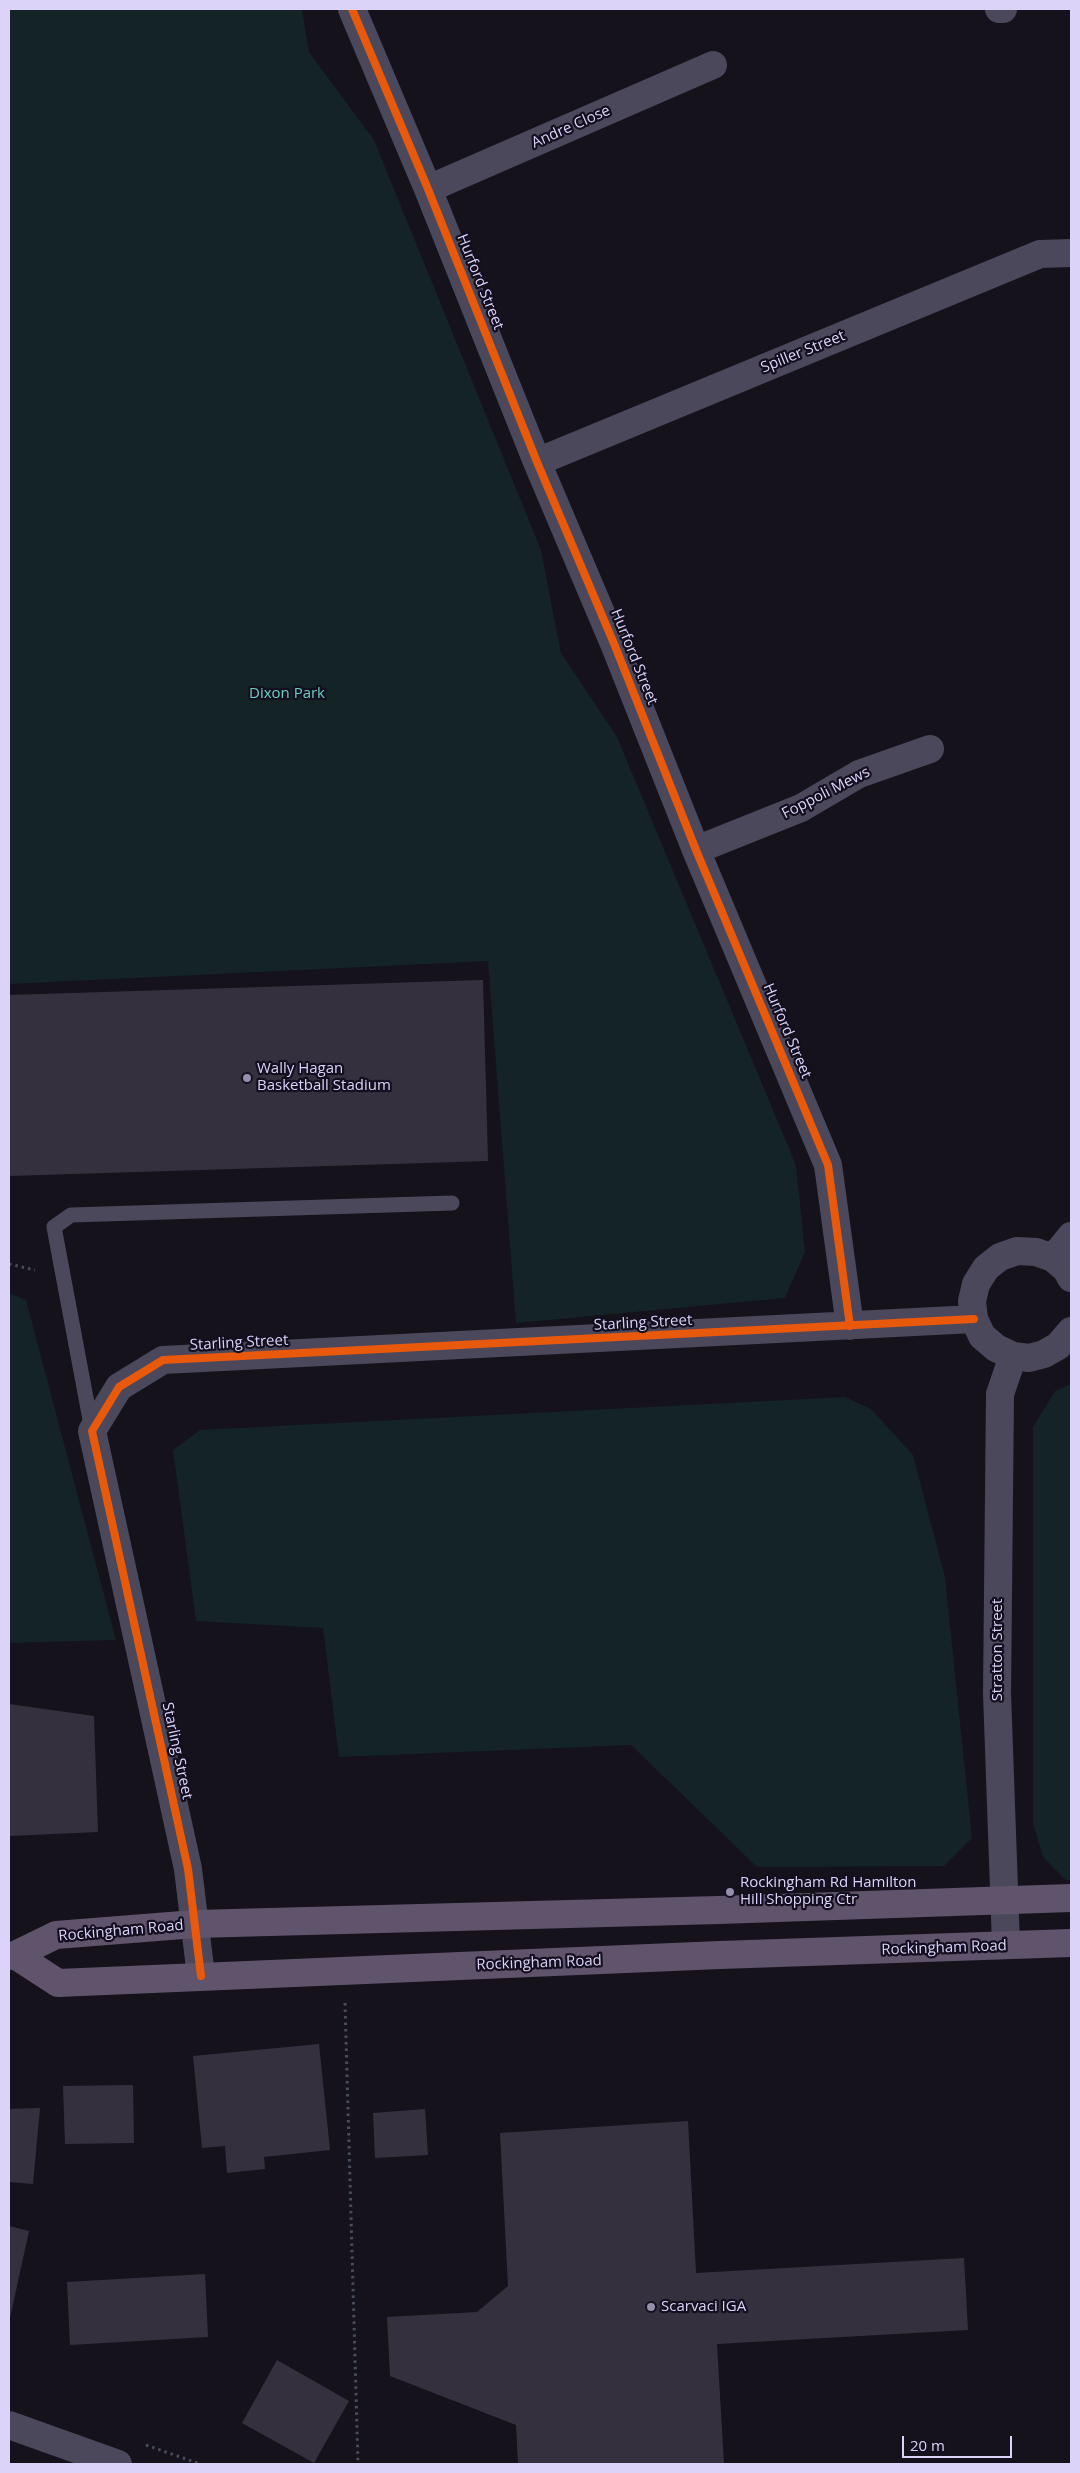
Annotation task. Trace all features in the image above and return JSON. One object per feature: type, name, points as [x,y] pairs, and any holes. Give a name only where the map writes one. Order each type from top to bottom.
[{"type":"main road","name":"Rockingham Road","points":[[12,1956],[56,1935],[195,1924],[1071,1898]]},
{"type":"main road","name":"Rockingham Road","points":[[12,1956],[58,1983],[1071,1943]]},
{"type":"street","name":"Hurford Street","points":[[352,9],[428,189],[537,462],[615,646],[696,850],[828,1165],[850,1326]]},
{"type":"street","name":"Andre Close","points":[[428,189],[713,65]]},
{"type":"street","name":"Spiller Street","points":[[537,462],[1040,254],[1071,253]]},
{"type":"street","name":"Foppoli Mews","points":[[696,850],[801,808],[859,774],[930,749]]},
{"type":"street","points":[[1053,1258],[1071,1236]]},
{"type":"street","points":[[1071,1278],[1066,1270],[1053,1258],[1036,1252],[1017,1251],[1000,1257],[986,1268],[976,1284],[972,1301],[974,1319],[982,1336],[996,1348],[1013,1356],[1029,1358],[1044,1354],[1058,1346],[1071,1331]]},
{"type":"street","name":"Starling Street","points":[[201,1976],[188,1869],[92,1432],[119,1387],[163,1360],[974,1319]]},
{"type":"street","name":"Stratton Street","points":[[1006,1946],[997,1693],[1000,1394],[1013,1356]]},
{"type":"street","points":[[9,2425],[118,2464]]},
{"type":"lane","points":[[92,1432],[54,1227],[71,1215],[452,1203]]},
{"type":"path","points":[[345,1994],[358,2464]]},
{"type":"green space","name":"Dixon Park","points":[[9,9],[302,9],[309,52],[374,140],[541,550],[561,653],[617,737],[796,1165],[805,1252],[785,1298],[516,1323],[488,961],[9,984]]},
{"type":"green space","points":[[9,1293],[26,1300],[116,1640],[9,1643]]},
{"type":"green space","points":[[1071,1384],[1071,1880],[1066,1880],[1043,1857],[1033,1824],[1033,1427],[1055,1391]]},
{"type":"green space","points":[[845,1397],[871,1409],[913,1455],[945,1577],[972,1838],[944,1866],[757,1867],[631,1745],[339,1757],[323,1628],[196,1621],[173,1450],[200,1430]]},
{"type":"building","name":"Wally Hagan Basketball Stadium","points":[[483,980],[488,1161],[9,1176],[9,995]]},
{"type":"building","points":[[9,1704],[94,1716],[98,1832],[9,1836]]},
{"type":"building","points":[[319,2044],[330,2150],[264,2157],[265,2169],[227,2173],[225,2146],[202,2148],[193,2056]]},
{"type":"building","points":[[133,2085],[134,2143],[65,2144],[63,2086]]},
{"type":"building","points":[[40,2108],[33,2184],[9,2182],[9,2109]]},
{"type":"building","points":[[425,2109],[428,2155],[375,2158],[373,2113]]},
{"type":"building","points":[[688,2121],[696,2273],[964,2258],[968,2330],[717,2344],[724,2464],[518,2464],[516,2425],[390,2376],[387,2317],[477,2312],[508,2286],[500,2133]]},
{"type":"building","points":[[9,2226],[29,2231],[10,2318],[9,2318]]},
{"type":"building","points":[[205,2274],[208,2337],[70,2345],[67,2282]]},
{"type":"building","points":[[277,2360],[349,2401],[314,2463],[242,2423]]},
{"type":"cycle path","points":[[352,9],[428,189],[537,462],[615,646],[696,850],[828,1165],[850,1326]]},
{"type":"cycle path","points":[[201,1976],[188,1869],[92,1431],[119,1387],[163,1360],[974,1319]]},
{"type":"place","name":"Wally Hagan Basketball Stadium","points":[[247,1078]]},
{"type":"place","name":"Rockingham Rd Hamilton Hill Shopping Ctr","points":[[730,1892]]},
{"type":"place","name":"Scarvaci IGA","points":[[651,2307]]}]
